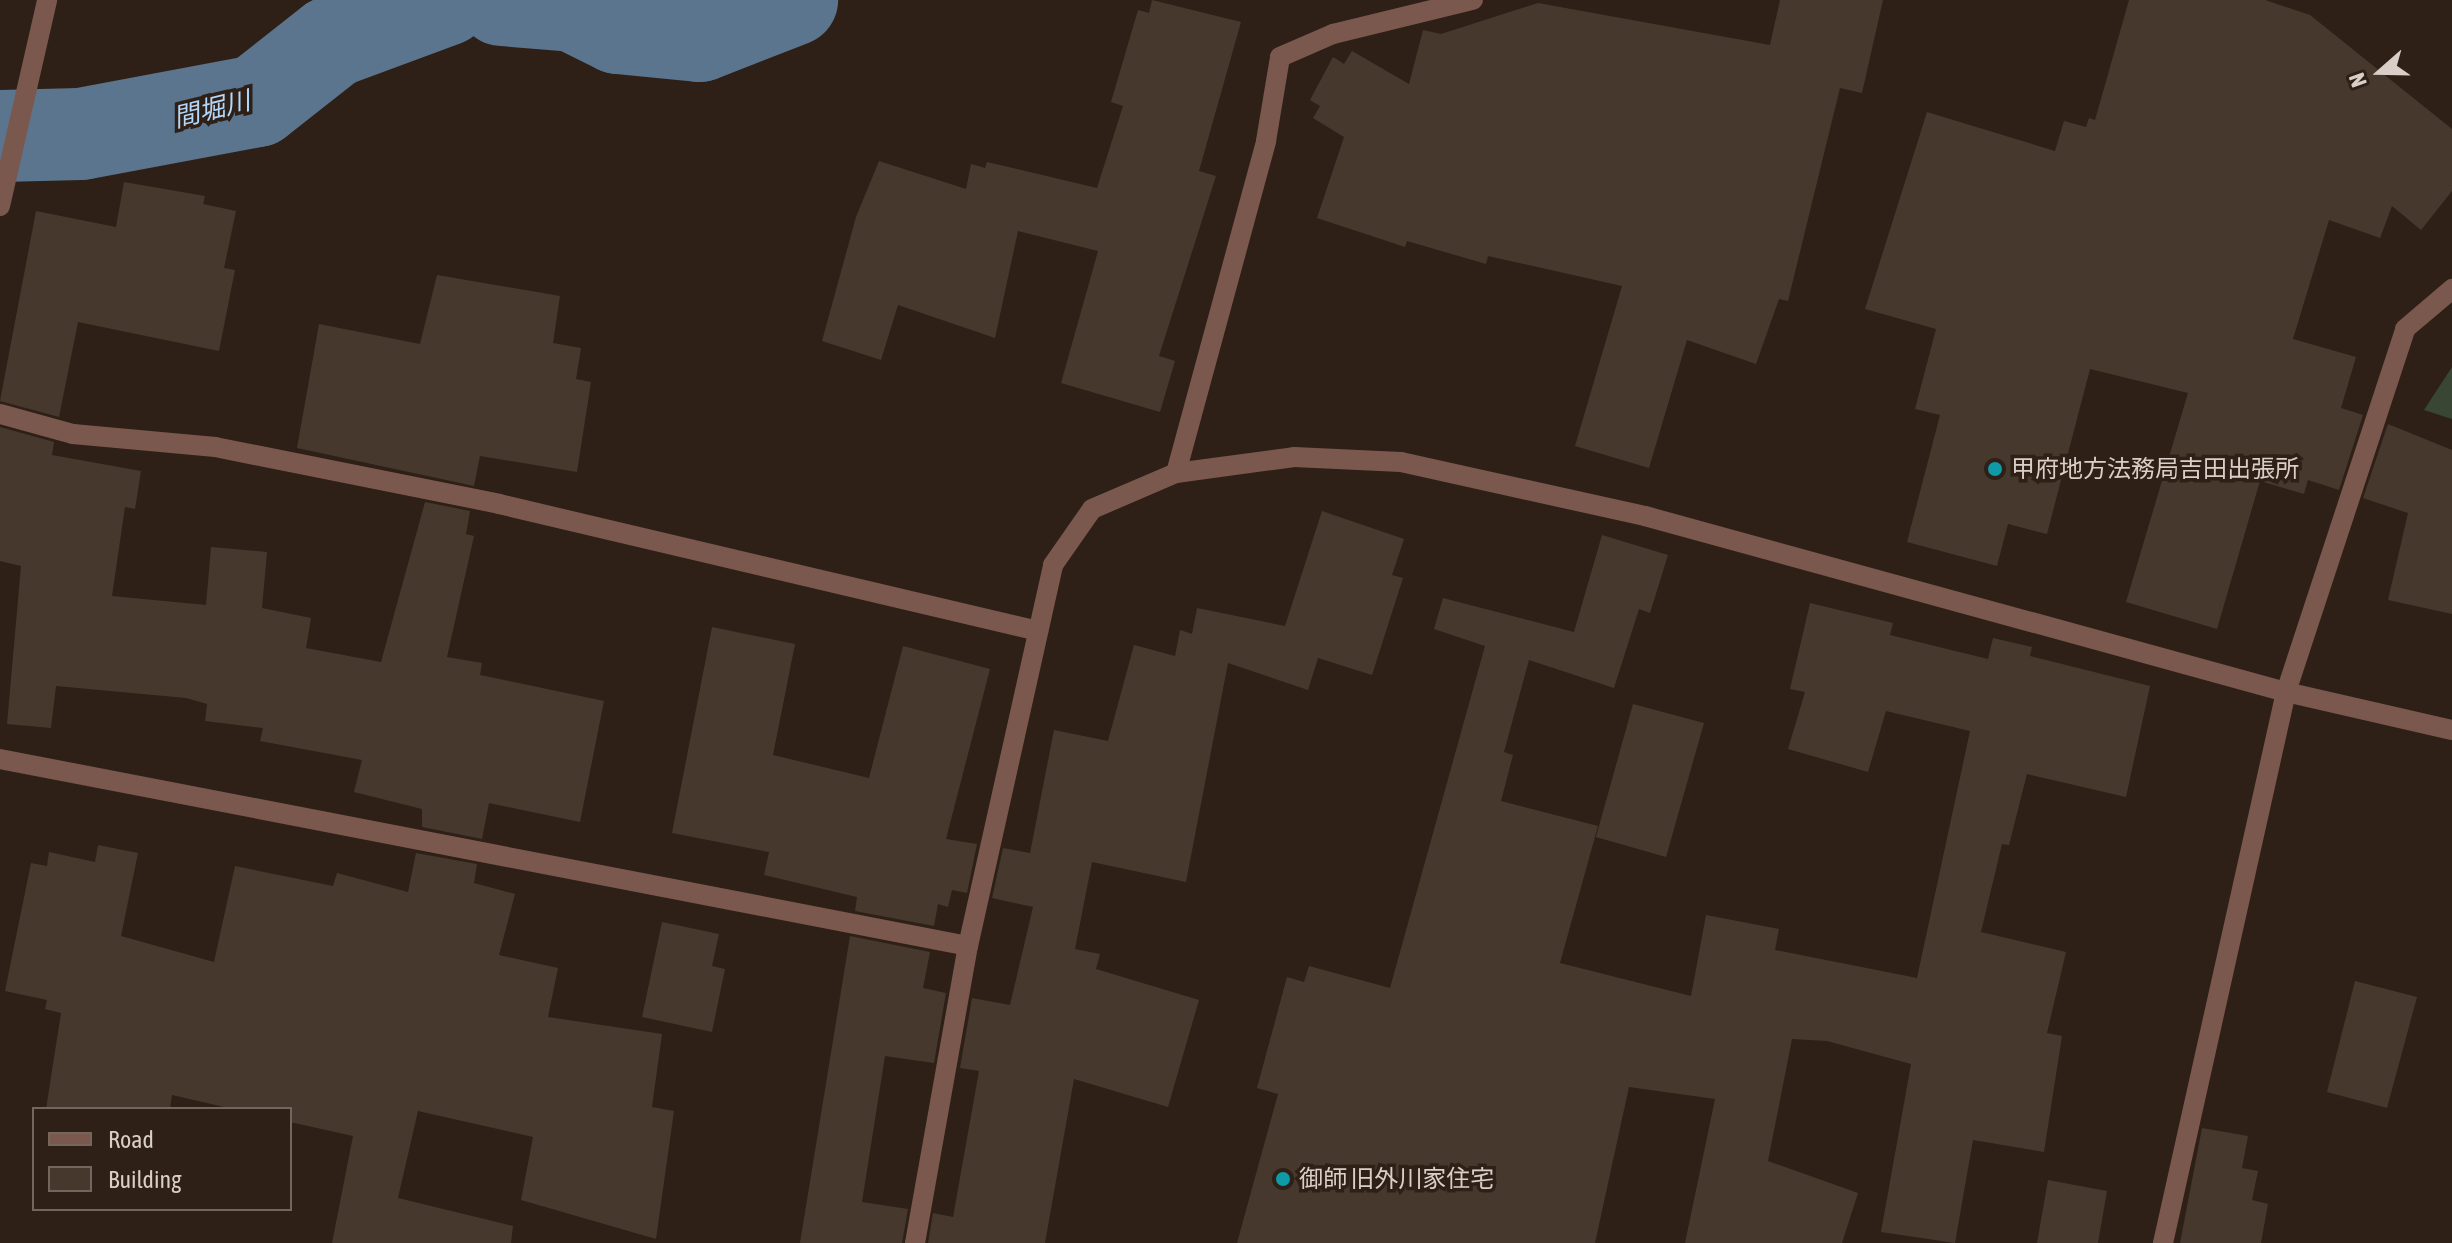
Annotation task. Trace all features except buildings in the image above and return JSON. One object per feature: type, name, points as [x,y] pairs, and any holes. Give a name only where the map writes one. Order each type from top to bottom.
[{"type":"street","points":[[2,197],[47,0]]},
{"type":"street","points":[[1176,473],[1266,141],[1280,57],[1333,34],[1473,0]]},
{"type":"street","points":[[2163,1243],[2286,692],[2405,329],[2452,289]]},
{"type":"street","points":[[0,414],[73,434],[215,447],[499,504],[1038,631]]},
{"type":"street","points":[[915,1243],[968,946],[1053,565],[1092,509],[1176,473],[1294,457],[1401,462],[1645,516],[2286,692],[2452,730]]},
{"type":"street","points":[[0,759],[968,946]]},
{"type":"green space","points":[[2452,367],[2452,419],[2424,410]]},
{"type":"waterway","name":"間堀川","points":[[0,136],[81,134],[257,101],[332,42],[445,0]]},
{"type":"waterway","name":"間堀川","points":[[502,0],[574,6],[618,28],[700,36],[792,0]]},
{"type":"place","name":"甲府地方法務局吉田出張所","points":[[1995,469]]},
{"type":"place","name":"御師 旧外川家住宅","points":[[1283,1179]]}]
